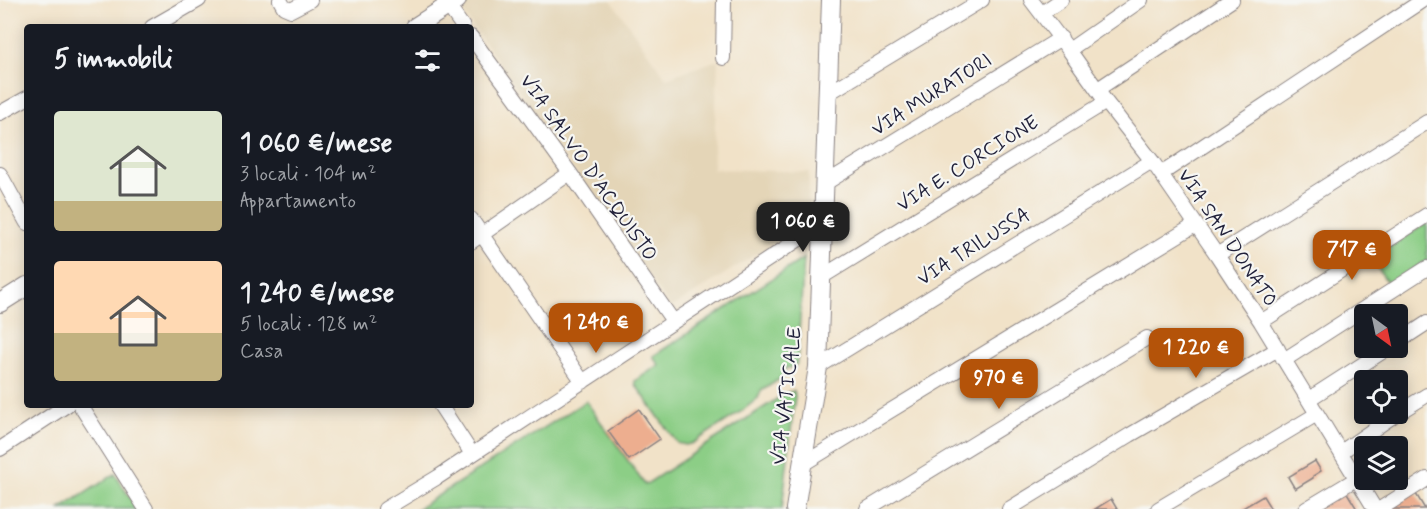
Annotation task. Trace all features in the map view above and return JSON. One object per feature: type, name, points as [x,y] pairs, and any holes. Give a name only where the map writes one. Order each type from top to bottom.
[{"type":"street","points":[[157,24],[199,0]]},
{"type":"street","points":[[279,0],[284,7],[291,10],[310,0]]},
{"type":"street","points":[[723,58],[724,0]]},
{"type":"street","points":[[827,94],[982,0]]},
{"type":"street","name":"VIA SAN DONATO","points":[[1031,0],[1152,161],[1217,255],[1309,399],[1354,475]]},
{"type":"street","points":[[1042,14],[1061,0]]},
{"type":"street","name":"VIA MURATORI","points":[[824,184],[1141,0]]},
{"type":"street","points":[[1098,89],[1232,0]]},
{"type":"street","points":[[1161,174],[1423,0]]},
{"type":"street","points":[[419,24],[450,2],[462,24]]},
{"type":"street","name":"VIA VATICALE","points":[[795,509],[818,367],[827,94],[833,2]]},
{"type":"street","name":"VIA SALVO D'ACQUISTO","points":[[474,41],[570,173],[673,321]]},
{"type":"street","points":[[0,113],[24,100]]},
{"type":"street","name":"VIA E. CORCIONE","points":[[820,278],[1106,102]]},
{"type":"street","points":[[1217,255],[1427,122]]},
{"type":"street","name":"VIA TRILUSSA","points":[[818,367],[1152,161]]},
{"type":"street","points":[[570,173],[476,238],[583,382]]},
{"type":"street","points":[[0,174],[24,218]]},
{"type":"street","points":[[1261,322],[1427,215]]},
{"type":"street","points":[[385,509],[822,224]]},
{"type":"street","points":[[803,464],[1195,225]]},
{"type":"street","points":[[1010,509],[1130,435],[1281,355],[1427,268]]},
{"type":"street","points":[[0,303],[24,288]]},
{"type":"street","points":[[1408,335],[1427,323]]},
{"type":"street","points":[[867,509],[1147,338]]},
{"type":"street","points":[[1309,399],[1373,358]]},
{"type":"street","points":[[1408,407],[1427,395]]},
{"type":"street","points":[[0,449],[62,408]]},
{"type":"street","points":[[82,408],[146,509]]},
{"type":"street","points":[[442,408],[472,454]]},
{"type":"street","points":[[1158,509],[1317,414]]},
{"type":"street","points":[[1341,452],[1382,424]]},
{"type":"street","points":[[1380,509],[1427,479]]},
{"type":"street","points":[[1306,509],[1354,480]]},
{"type":"street","name":"VIA SAN DONATO","points":[[1363,490],[1374,509]]},
{"type":"shaded area","points":[[468,0],[611,0],[666,78],[718,60],[713,169],[809,172],[808,221],[671,308],[474,27],[474,24],[472,24],[459,6]]},
{"type":"green space","points":[[1427,223],[1427,261],[1389,285],[1371,258]]},
{"type":"green space","points":[[804,258],[797,363],[794,367],[785,368],[783,377],[761,391],[758,398],[742,411],[693,443],[686,445],[677,443],[635,381],[659,365],[653,356]]},
{"type":"green space","points":[[794,391],[782,509],[417,509],[586,401],[645,485],[786,393]]},
{"type":"green space","points":[[115,474],[137,509],[60,509]]},
{"type":"building","points":[[639,409],[660,439],[629,460],[608,431]]},
{"type":"building","points":[[1315,461],[1321,471],[1295,489],[1288,477]]},
{"type":"building","points":[[1413,489],[1425,509],[1393,509],[1390,503]]},
{"type":"building","points":[[1346,491],[1357,509],[1317,509]]},
{"type":"building","points":[[1263,496],[1271,509],[1241,509]]},
{"type":"building","points":[[1111,499],[1117,509],[1095,509]]}]
